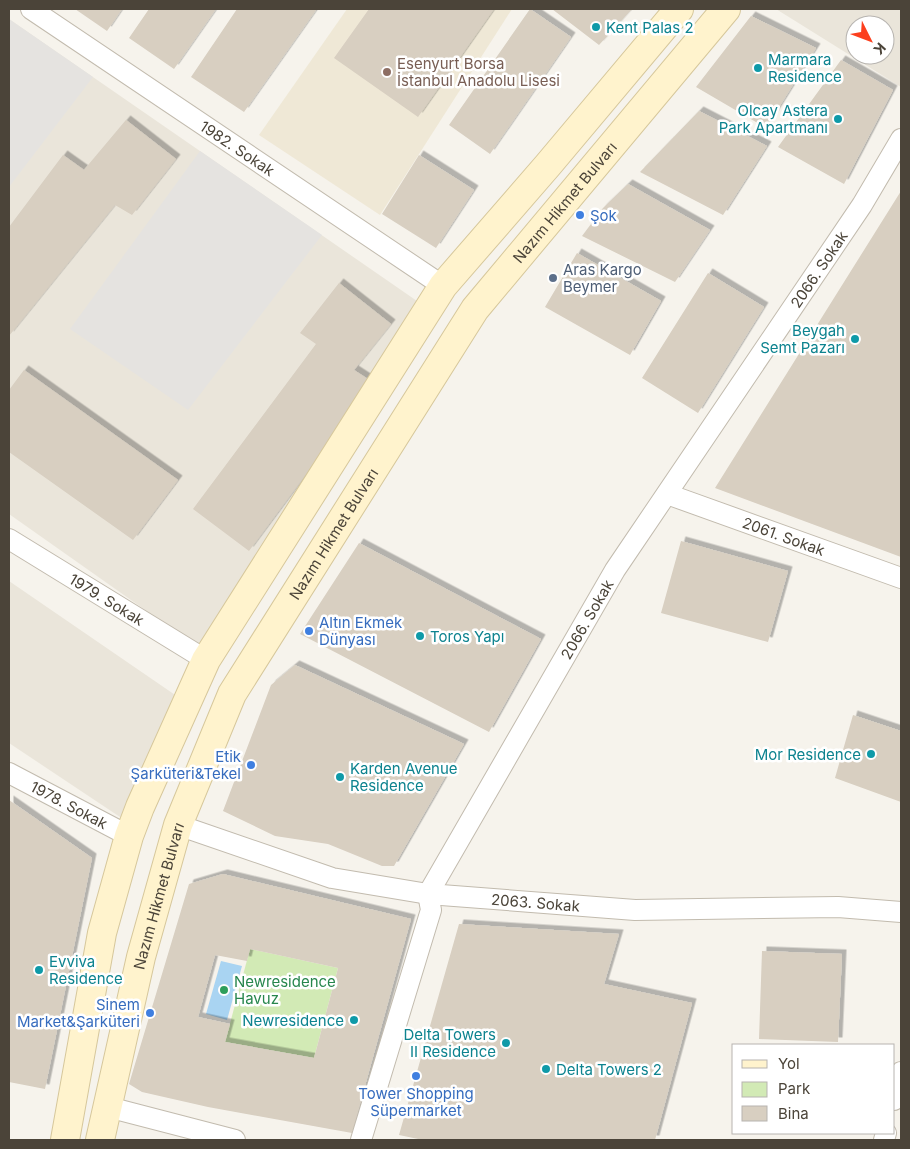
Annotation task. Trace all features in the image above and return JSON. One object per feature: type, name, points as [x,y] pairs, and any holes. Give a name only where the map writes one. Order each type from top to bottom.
[{"type":"main road","points":[[65,1140],[102,933],[129,836],[140,807],[206,660],[443,286],[548,165],[678,9]]},
{"type":"main road","name":"Nazım Hikmet Bulvarı","points":[[100,1140],[141,956],[178,825],[232,694],[475,309],[726,9]]},
{"type":"main road","points":[[443,286],[475,309]]},
{"type":"main road","points":[[206,660],[232,694]]},
{"type":"street","name":"1982. Sokak","points":[[31,9],[443,286]]},
{"type":"street","name":"2066. Sokak","points":[[428,894],[615,570],[862,205],[901,139]]},
{"type":"street","name":"2061. Sokak","points":[[667,494],[901,578]]},
{"type":"street","name":"1979. Sokak","points":[[9,539],[206,660]]},
{"type":"street","name":"1978. Sokak","points":[[9,772],[129,836]]},
{"type":"street","name":"2063. Sokak","points":[[178,825],[332,878],[428,894],[635,910],[838,908],[901,912]]},
{"type":"street","points":[[362,1140],[390,1030],[431,910],[428,894]]},
{"type":"street","points":[[895,1096],[901,1072]]},
{"type":"street","points":[[108,1107],[235,1140]]},
{"type":"shaded area","name":"Esenyurt Borsa İstanbul Anadolu Lisesi","points":[[347,9],[512,9],[380,215],[259,135]]},
{"type":"shaded area","points":[[776,9],[901,9],[901,87],[866,65],[895,65],[895,15],[845,15],[845,52]]},
{"type":"shaded area","points":[[9,19],[430,310],[216,643],[192,643],[9,514]]},
{"type":"shaded area","points":[[9,19],[93,77],[9,187]]},
{"type":"shaded area","points":[[200,151],[322,235],[188,410],[70,329]]},
{"type":"shaded area","points":[[9,581],[181,699],[129,823],[9,743]]},
{"type":"green space","points":[[250,949],[338,968],[314,1058],[225,1042]]},
{"type":"water","name":"Newresidence Havuz","points":[[221,961],[242,966],[227,1020],[206,1014]]},
{"type":"building","points":[[75,9],[122,9],[107,31]]},
{"type":"building","points":[[149,9],[216,9],[174,69],[129,38]]},
{"type":"building","points":[[237,9],[316,10],[244,112],[191,77]]},
{"type":"building","points":[[369,9],[494,9],[418,117],[334,58]]},
{"type":"building","points":[[530,9],[571,37],[490,154],[449,125]]},
{"type":"building","name":"Kent Palas 2","points":[[552,9],[632,9],[599,45]]},
{"type":"building","name":"Marmara Residence","points":[[751,16],[816,48],[766,128],[696,87]]},
{"type":"building","name":"Olcay Astera Park Apartmanı","points":[[841,60],[845,62],[845,65],[850,65],[893,90],[844,184],[778,147]]},
{"type":"building","points":[[699,111],[767,146],[723,215],[640,172]]},
{"type":"building","points":[[126,120],[176,159],[132,215],[115,205],[9,336],[9,227],[63,155],[84,170]]},
{"type":"building","points":[[419,155],[474,190],[436,248],[382,214]]},
{"type":"building","points":[[628,184],[710,230],[675,282],[582,236],[603,208]]},
{"type":"building","name":"Beygah Semt Pazarı","points":[[901,191],[901,557],[715,488]]},
{"type":"building","points":[[577,253],[661,301],[630,355],[545,307]]},
{"type":"building","points":[[708,273],[764,307],[698,413],[642,378]]},
{"type":"building","points":[[339,283],[391,324],[354,370],[374,383],[249,551],[193,509],[316,344],[300,333]]},
{"type":"building","points":[[24,370],[178,480],[133,540],[9,452],[9,390]]},
{"type":"building","points":[[681,541],[788,571],[768,642],[661,613]]},
{"type":"building","name":"Toros Yapı","points":[[359,543],[541,639],[489,732],[300,634]]},
{"type":"building","name":"Karden Avenue Residence","points":[[295,665],[464,744],[394,866],[382,866],[328,844],[275,836],[223,811],[271,685]]},
{"type":"building","name":"Mor Residence","points":[[853,715],[901,731],[901,802],[835,778]]},
{"type":"building","name":"Evviva Residence","points":[[9,800],[92,858],[45,1089],[9,1082]]},
{"type":"building","name":"Newresidence","points":[[223,874],[411,919],[352,1133],[208,1107],[142,1092],[129,1084],[189,884]],"holes":[[[250,949],[338,968],[314,1058],[225,1042],[230,1024],[198,1017],[215,955],[247,961]]]},
{"type":"building","name":"Delta Towers II Residence","points":[[459,924],[619,934],[604,984],[692,1003],[655,1140],[423,1140],[399,1135]]},
{"type":"building","points":[[762,951],[842,954],[838,1042],[759,1039]]},
{"type":"place","name":"Kent Palas 2","points":[[596,27]]},
{"type":"place","name":"Marmara Residence","points":[[758,68]]},
{"type":"place","name":"Esenyurt Borsa İstanbul Anadolu Lisesi","points":[[387,72]]},
{"type":"place","name":"Olcay Astera Park Apartmanı","points":[[838,119]]},
{"type":"place","name":"Şok","points":[[580,215]]},
{"type":"place","name":"Aras Kargo Beymer","points":[[553,278]]},
{"type":"place","name":"Beygah Semt Pazarı","points":[[855,339]]},
{"type":"place","name":"Altın Ekmek Dünyası","points":[[309,631]]},
{"type":"place","name":"Toros Yapı","points":[[420,636]]},
{"type":"place","name":"Mor Residence","points":[[871,754]]},
{"type":"place","name":"Etik Şarküteri&Tekel","points":[[251,765]]},
{"type":"place","name":"Karden Avenue Residence","points":[[340,777]]},
{"type":"place","name":"Evviva Residence","points":[[39,970]]},
{"type":"place","name":"Newresidence Havuz","points":[[224,990]]},
{"type":"place","name":"Sinem Market&Şarküteri","points":[[150,1013]]},
{"type":"place","name":"Newresidence","points":[[354,1020]]},
{"type":"place","name":"Delta Towers II Residence","points":[[506,1043]]},
{"type":"place","name":"Delta Towers 2","points":[[546,1069]]},
{"type":"place","name":"Tower Shopping Süpermarket","points":[[416,1076]]}]
